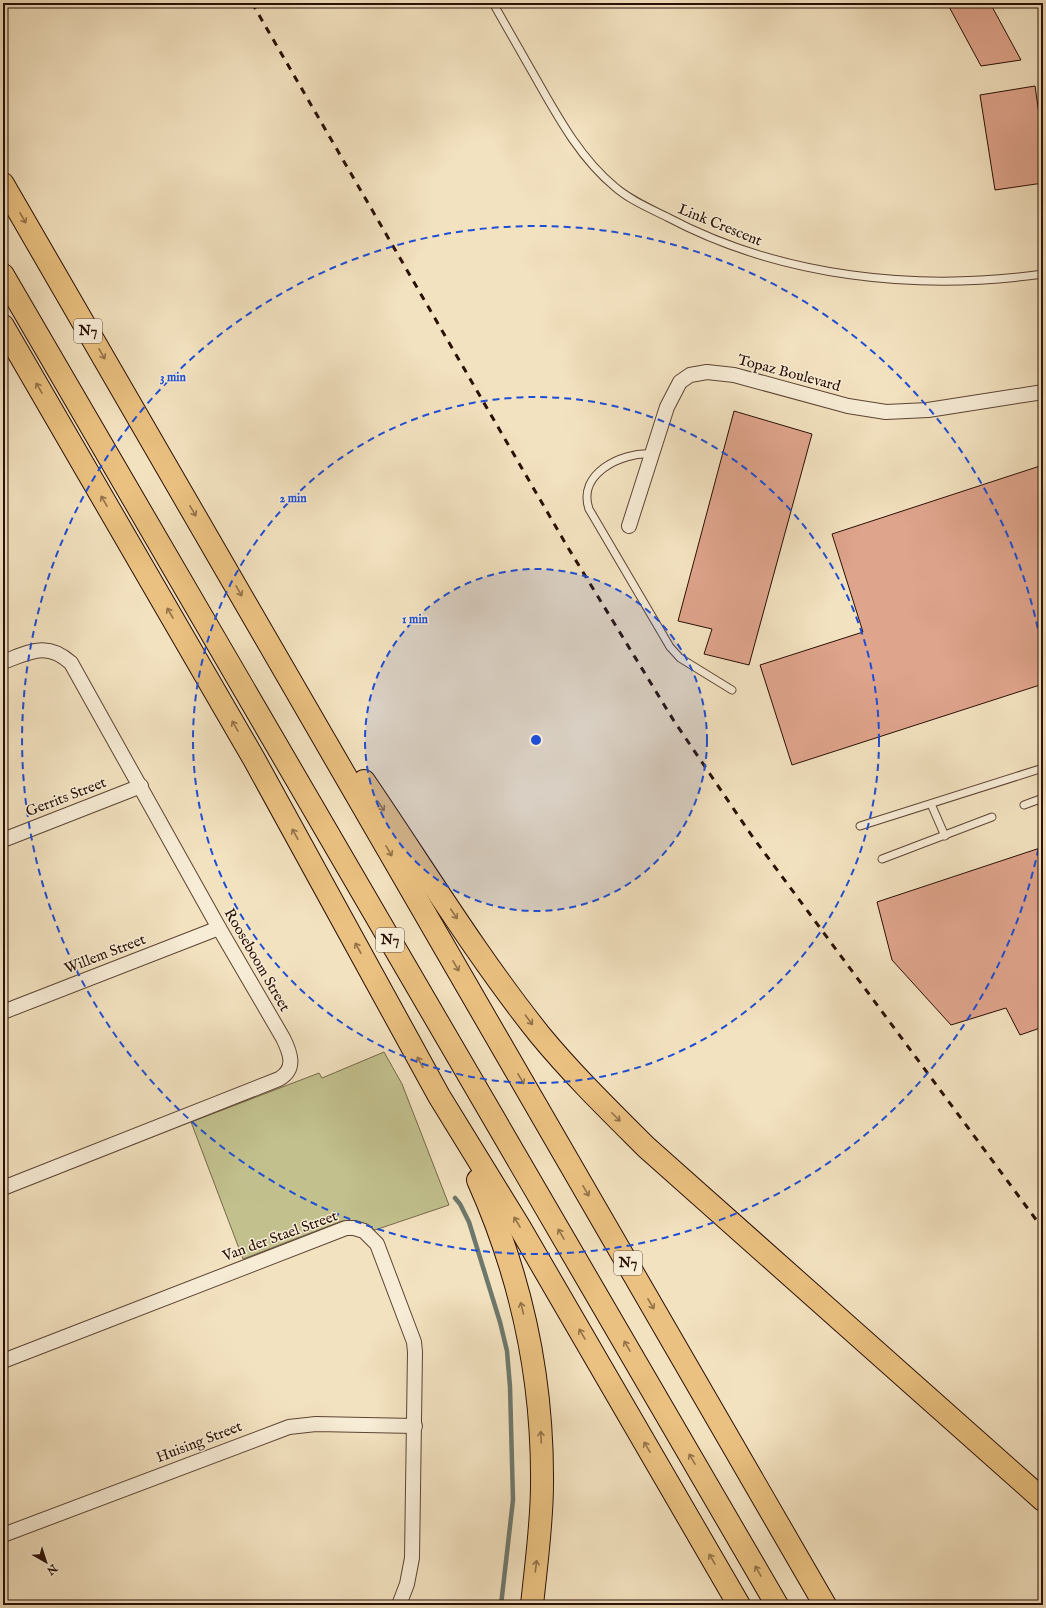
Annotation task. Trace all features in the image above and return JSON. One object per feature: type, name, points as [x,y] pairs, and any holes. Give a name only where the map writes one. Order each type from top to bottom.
[{"type":"highway","name":"N7","points":[[3,184],[825,1605]]},
{"type":"highway","name":"N7","points":[[3,275],[777,1605]]},
{"type":"highway","points":[[3,326],[254,759],[439,1096],[519,1226],[739,1605]]},
{"type":"highway","points":[[271,647],[498,979],[566,1065],[646,1147],[1043,1500]]},
{"type":"highway","points":[[439,1096],[495,1220],[518,1291],[534,1360],[539,1402],[542,1484],[540,1532],[532,1605]]},
{"type":"street","name":"Topaz Boulevard","points":[[629,526],[667,407],[680,382],[690,375],[702,373],[734,375],[848,406],[886,412],[928,410],[1043,392]]},
{"type":"street","name":"Rooseboom Street","points":[[3,662],[34,650],[44,649],[54,651],[68,660],[78,674],[219,928],[288,1048],[291,1056],[290,1065],[283,1077],[3,1188]]},
{"type":"street","name":"Gerrits Street","points":[[3,840],[141,786]]},
{"type":"street","name":"Willem Street","points":[[3,1012],[219,928]]},
{"type":"street","name":"Van der Stael Street","points":[[3,1361],[329,1234],[346,1228],[354,1228],[364,1231],[377,1244],[414,1342],[416,1364],[412,1558],[407,1584],[399,1605]]},
{"type":"street","name":"Huising Street","points":[[3,1535],[289,1427],[322,1424],[415,1426]]},
{"type":"lane","name":"Link Crescent","points":[[493,3],[563,126],[593,165],[615,187],[632,199],[690,230],[757,255],[830,272],[920,282],[1012,278],[1043,274]]},
{"type":"lane","points":[[651,454],[639,453],[625,456],[596,475],[586,492],[589,509],[670,647],[680,658],[732,690]]},
{"type":"lane","points":[[860,826],[1043,768]]},
{"type":"lane","points":[[1024,805],[1043,798]]},
{"type":"lane","points":[[931,804],[945,836]]},
{"type":"lane","points":[[882,859],[992,817]]},
{"type":"shaded area","points":[[384,1052],[402,1084],[449,1205],[375,1230],[360,1222],[342,1221],[243,1259],[191,1122],[319,1073],[322,1078]]},
{"type":"building","points":[[947,3],[990,3],[1021,60],[981,66]]},
{"type":"building","points":[[1035,86],[1043,142],[1043,183],[995,190],[980,95]]},
{"type":"building","points":[[734,411],[812,434],[749,665],[704,654],[712,629],[678,621]]},
{"type":"building","points":[[1043,465],[1043,684],[792,765],[760,665],[863,632],[832,534]]},
{"type":"building","points":[[1043,847],[1043,1027],[1020,1035],[1006,1008],[951,1025],[892,960],[877,902]]},
{"type":"waterway","points":[[455,1198],[460,1204],[469,1222],[500,1322],[507,1351],[510,1387],[513,1500],[501,1605]]},
{"type":"railway","points":[[252,3],[567,546],[674,721],[752,836],[1043,1229]]}]
